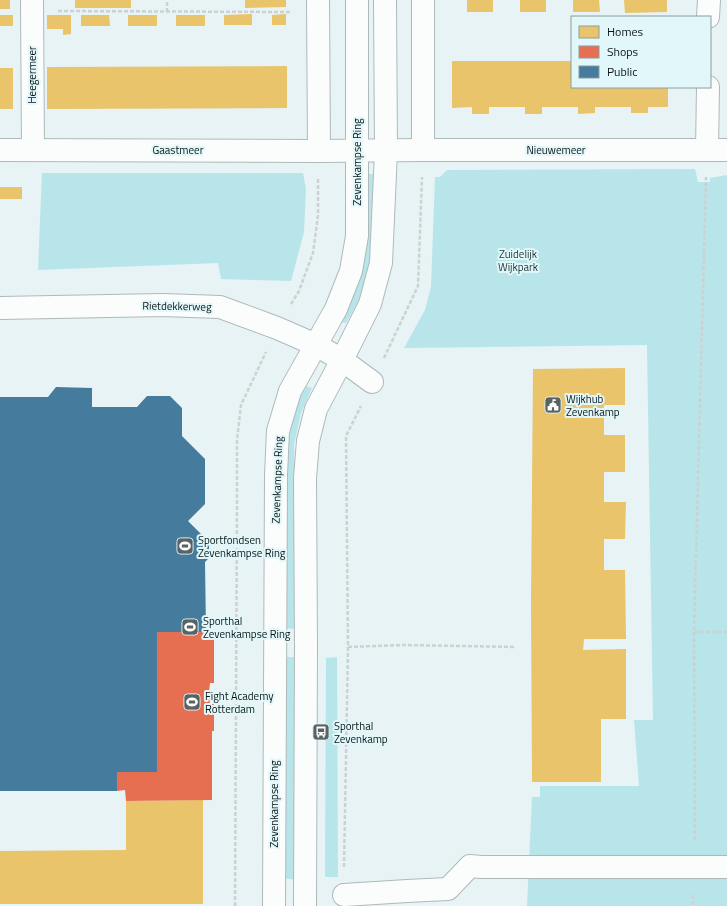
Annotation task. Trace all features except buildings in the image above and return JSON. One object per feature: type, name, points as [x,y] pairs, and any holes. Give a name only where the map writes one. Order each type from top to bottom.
[{"type":"street","name":"Zevenkampse Ring","points":[[274,906],[276,482],[278,431],[290,391],[336,309],[351,271],[357,236],[356,0]]},
{"type":"street","points":[[305,906],[305,478],[308,441],[316,409],[370,304],[381,263],[386,151],[385,0]]},
{"type":"street","points":[[423,0],[423,150]]},
{"type":"street","points":[[708,16],[709,0]]},
{"type":"street","name":"Heegermeer","points":[[32,6],[32,150]]},
{"type":"street","points":[[318,6],[319,151]]},
{"type":"street","points":[[708,88],[717,150]]},
{"type":"street","name":"Gaastmeer","points":[[0,150],[386,151]]},
{"type":"street","name":"Nieuwemeer","points":[[386,151],[717,150]]},
{"type":"street","name":"Rietdekkerweg","points":[[0,308],[164,305],[220,307],[277,328],[316,345],[342,360],[372,382]]},
{"type":"street","points":[[344,895],[407,890],[448,889],[470,866],[727,866]]},
{"type":"path","points":[[167,0],[167,12]]},
{"type":"path","points":[[32,6],[167,12],[318,6]]},
{"type":"path","points":[[693,906],[695,866],[694,632],[717,150]]},
{"type":"path","points":[[344,895],[348,647],[346,436],[372,382]]},
{"type":"path","points":[[694,632],[727,632]]},
{"type":"path","points":[[348,647],[412,645],[515,647]]},
{"type":"green space","name":"Zuidelijk Wijkpark","points":[[695,169],[698,182],[710,182],[710,178],[727,175],[727,906],[527,906],[532,797],[540,797],[540,786],[639,786],[634,720],[653,720],[647,345],[404,348],[425,310],[431,287],[435,177],[440,177],[447,170]]},
{"type":"green space","points":[[42,173],[303,173],[306,189],[304,232],[291,281],[221,279],[218,263],[38,270]]},
{"type":"green space","points":[[368,174],[374,174],[370,269],[358,302],[346,323],[339,322],[357,288],[366,249]]},
{"type":"green space","points":[[303,385],[312,388],[301,413],[294,445],[296,629],[282,628],[285,430]]},
{"type":"green space","points":[[282,657],[296,657],[296,880],[282,878]]},
{"type":"green space","points":[[337,657],[338,877],[325,877],[326,658]]},
{"type":"place","name":"Wijkhub Zevenkamp","points":[[553,405]]},
{"type":"place","name":"Sportfondsen Zevenkampse Ring","points":[[185,546]]},
{"type":"place","name":"Sporthal Zevenkampse Ring","points":[[190,627]]},
{"type":"place","name":"Fight Academy Rotterdam","points":[[192,702]]},
{"type":"place","name":"Sporthal Zevenkamp","points":[[321,732]]}]
